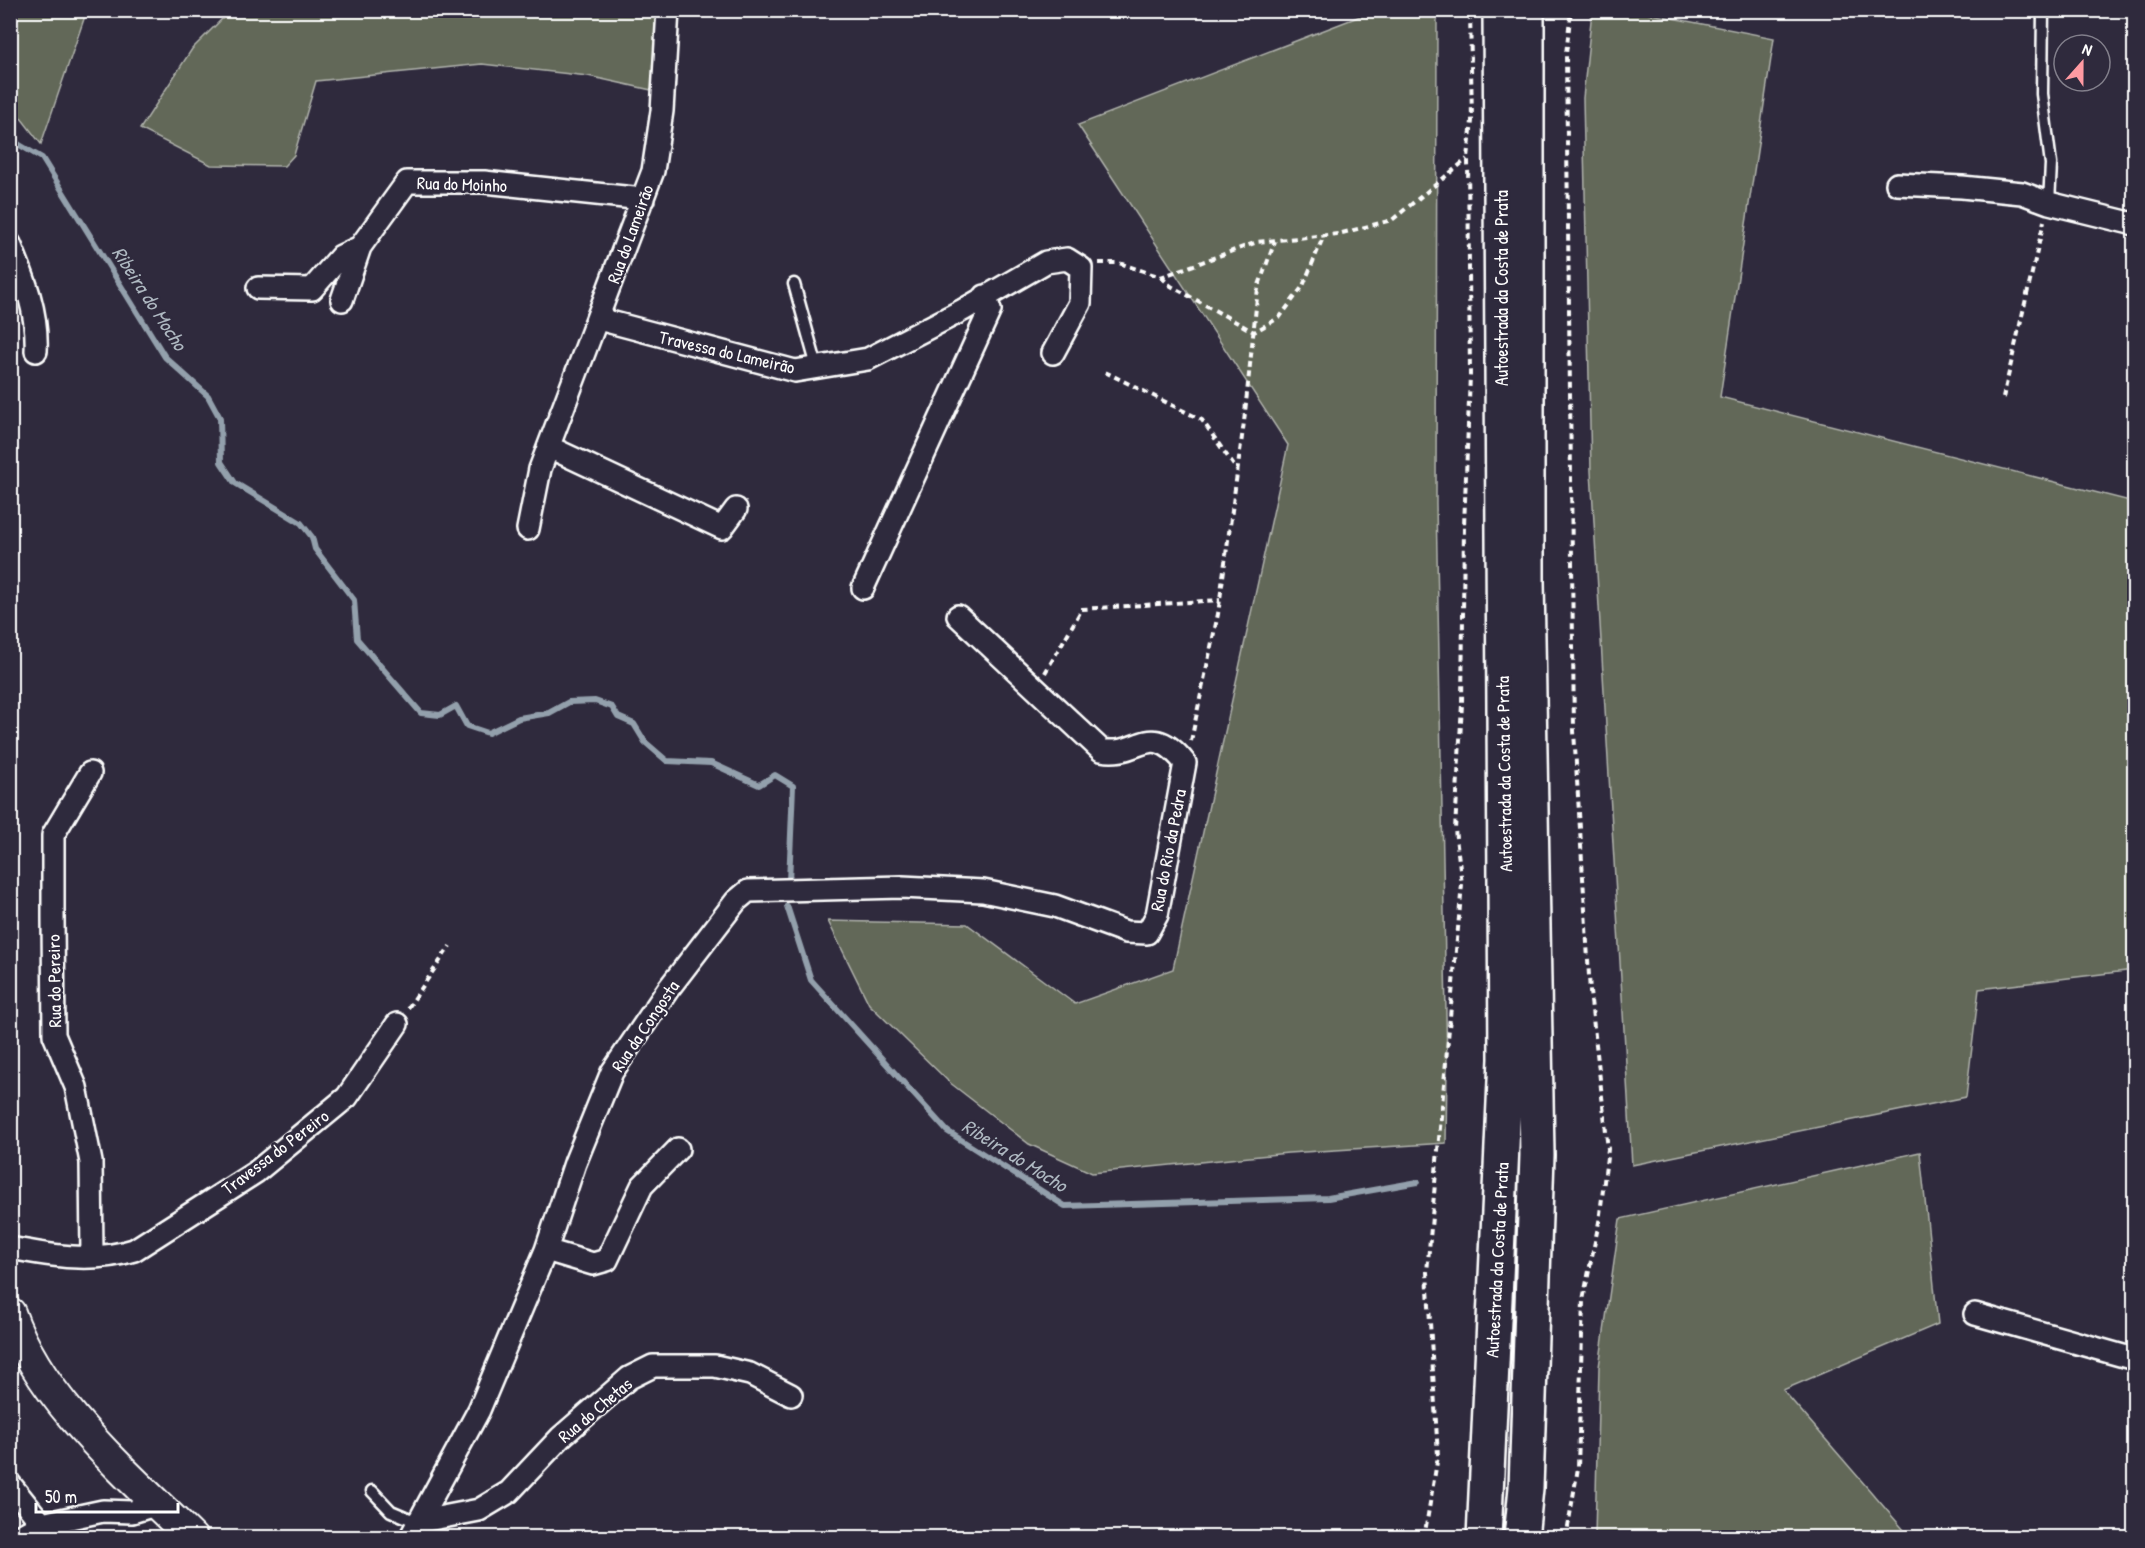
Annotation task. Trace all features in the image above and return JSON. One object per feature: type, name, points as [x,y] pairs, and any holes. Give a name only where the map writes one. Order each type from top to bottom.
[{"type":"highway","name":"Autoestrada da Costa de Prata","points":[[1484,1536],[1506,1059],[1500,10]]},
{"type":"highway","name":"Autoestrada da Costa de Prata","points":[[1521,1538],[1526,1488],[1537,1155],[1527,581],[1527,10]]},
{"type":"street","name":"Rua do Lameirão","points":[[528,529],[540,469],[599,319],[653,171],[662,111],[668,10]]},
{"type":"street","name":"Rua do Moinho","points":[[258,288],[312,289],[341,256],[360,247],[407,182],[484,183],[643,199]]},
{"type":"street","points":[[1897,184],[1962,187],[2022,194],[2134,224]]},
{"type":"street","points":[[10,244],[30,292],[37,326],[36,351]]},
{"type":"street","points":[[342,300],[360,247]]},
{"type":"street","name":"Travessa do Lameirão","points":[[599,319],[795,370],[868,359],[1046,262],[1067,259],[1082,268]]},
{"type":"street","points":[[1053,353],[1080,303],[1082,268]]},
{"type":"street","points":[[863,588],[990,310],[985,296]]},
{"type":"street","points":[[549,447],[722,528],[736,509]]},
{"type":"street","name":"Rua do Rio da Pedra","points":[[788,890],[902,887],[983,891],[1055,906],[1126,932],[1147,933],[1157,915],[1185,763],[1171,746],[1155,741],[1114,752],[1101,750],[958,616]]},
{"type":"street","name":"Rua do Pereiro","points":[[90,773],[54,834],[52,918],[54,1035],[76,1087],[91,1162],[92,1255]]},
{"type":"street","name":"Rua da Congosta","points":[[414,1530],[479,1410],[546,1250],[575,1163],[612,1072],[669,988],[736,901],[748,891],[788,890]]},
{"type":"street","name":"Travessa do Pereiro","points":[[92,1255],[111,1257],[134,1250],[256,1172],[347,1097],[398,1024]]},
{"type":"street","points":[[546,1250],[593,1264],[607,1260],[642,1186],[678,1149]]},
{"type":"street","points":[[10,1248],[64,1258],[92,1255]]},
{"type":"street","points":[[10,1313],[17,1333],[60,1403],[192,1538]]},
{"type":"street","points":[[1975,1314],[2134,1359]]},
{"type":"street","name":"Rua do Chetas","points":[[414,1530],[479,1510],[509,1492],[570,1429],[629,1378],[653,1366],[715,1366],[750,1374],[791,1395]]},
{"type":"street","points":[[10,1484],[42,1524]]},
{"type":"street","points":[[16,1538],[42,1524],[103,1511],[132,1512],[158,1504]]},
{"type":"lane","points":[[2043,10],[2042,94],[2051,165],[2049,203]]},
{"type":"lane","points":[[794,285],[817,367]]},
{"type":"lane","points":[[372,1491],[414,1530]]},
{"type":"path","points":[[1424,1538],[1438,1456],[1427,1272],[1462,885],[1455,830],[1462,704],[1464,526],[1470,375],[1468,158],[1472,121],[1470,10]]},
{"type":"path","points":[[1566,1538],[1578,1468],[1583,1300],[1599,1222],[1608,1149],[1590,992],[1574,731],[1566,54],[1571,10]]},
{"type":"path","points":[[1161,277],[1257,242],[1324,235],[1392,220],[1468,158]]},
{"type":"path","points":[[2002,398],[2049,203]]},
{"type":"path","points":[[1254,332],[1280,317],[1303,286],[1324,235]]},
{"type":"path","points":[[1185,763],[1220,600],[1238,471],[1258,288],[1275,240]]},
{"type":"path","points":[[1082,268],[1093,264],[1119,263],[1161,277],[1171,286],[1254,332]]},
{"type":"path","points":[[1105,372],[1202,420],[1238,471]]},
{"type":"path","points":[[1033,686],[1052,665],[1082,609],[1220,600]]},
{"type":"path","points":[[398,1024],[450,946]]},
{"type":"green space","points":[[11,10],[80,11],[85,16],[41,144],[11,105]]},
{"type":"green space","points":[[1376,10],[1437,11],[1436,504],[1447,1065],[1446,1143],[1288,1153],[1092,1173],[1029,1144],[949,1082],[869,1004],[828,921],[967,924],[1075,1004],[1173,969],[1288,445],[1078,125]]},
{"type":"green space","points":[[230,11],[669,11],[656,91],[588,76],[482,64],[316,81],[294,155],[284,166],[211,165],[140,129],[192,49]]},
{"type":"green space","points":[[1592,11],[1636,11],[1774,38],[1720,397],[2134,502],[2134,970],[1979,989],[1966,1097],[1632,1165],[1591,471],[1583,98]]},
{"type":"green space","points":[[1920,1152],[1938,1324],[1783,1390],[1910,1537],[1595,1537],[1599,1367],[1620,1219]]},
{"type":"waterway","name":"Ribeira do Mocho","points":[[10,133],[18,144],[42,158],[165,357],[208,396],[220,418],[221,462],[235,483],[301,523],[312,537],[315,549],[354,600],[357,639],[421,713],[440,715],[456,706],[467,726],[488,733],[519,718],[549,713],[569,702],[595,701],[612,707],[618,717],[634,724],[645,742],[667,761],[711,763],[759,785],[775,775],[793,786],[789,882]]},
{"type":"waterway","name":"Ribeira do Mocho","points":[[787,906],[811,980],[947,1131],[1065,1206],[1328,1198],[1418,1182]]}]
